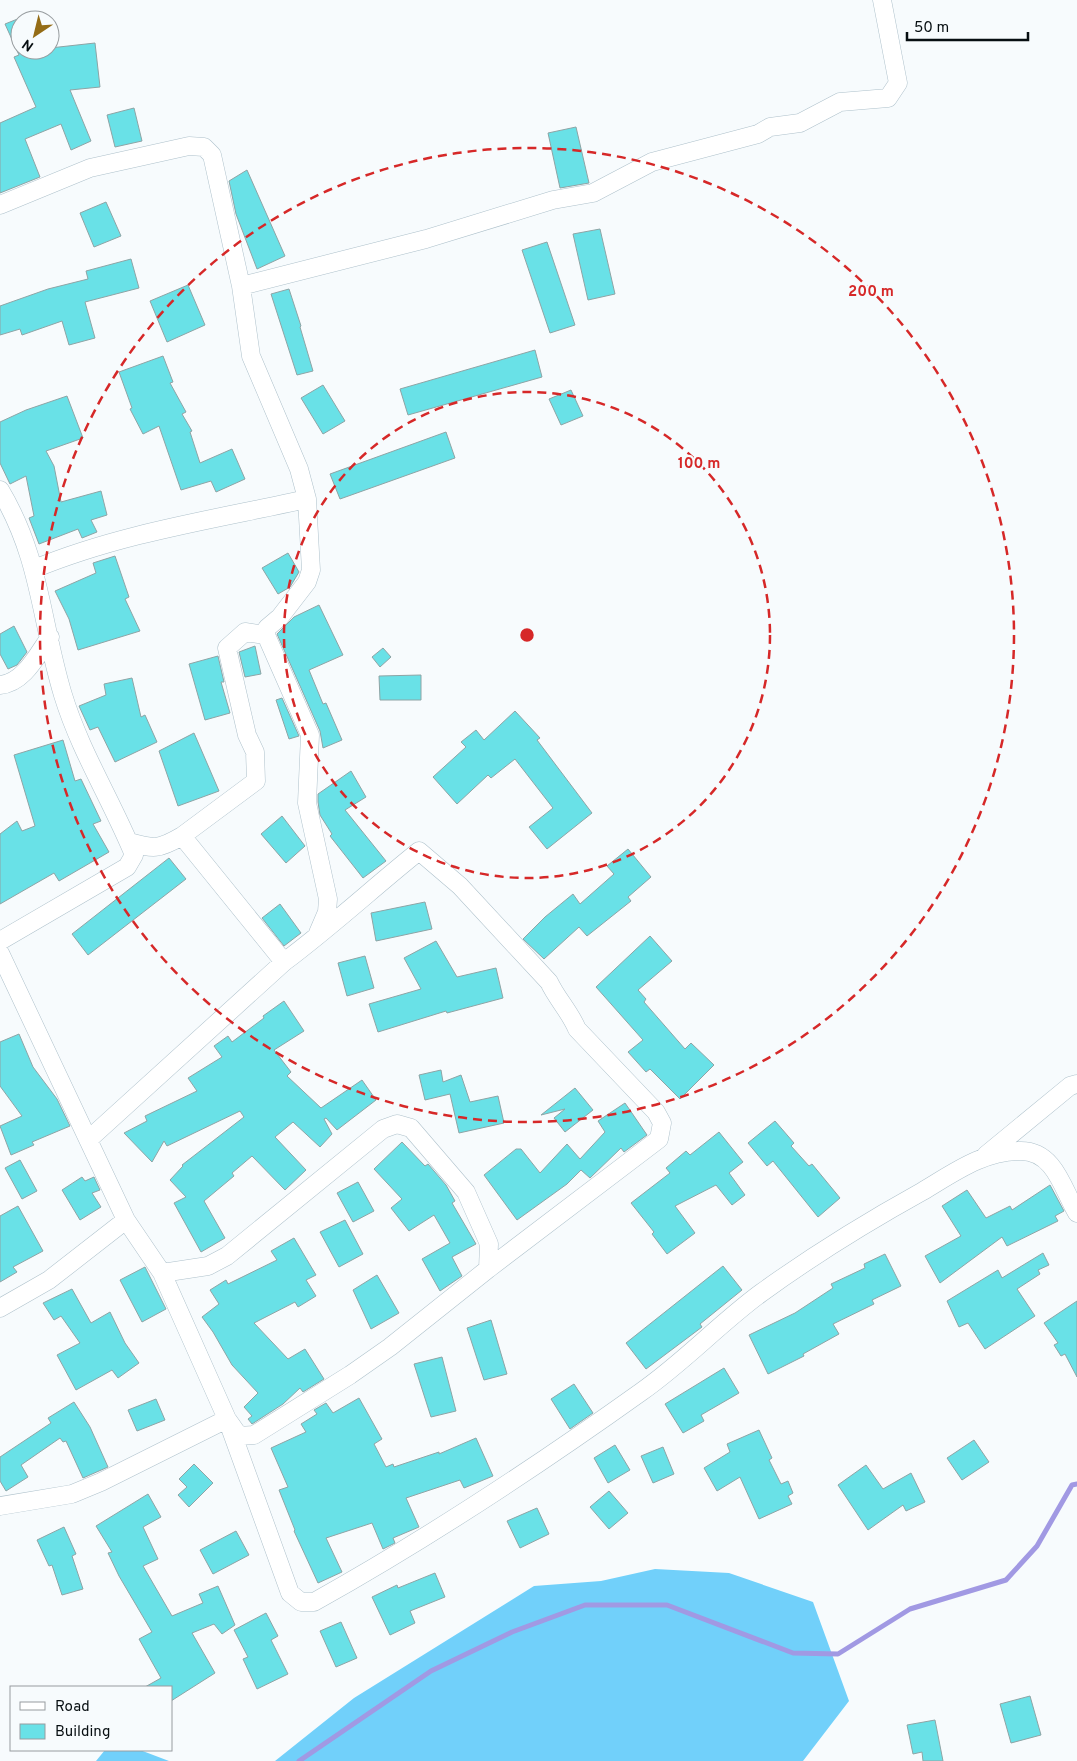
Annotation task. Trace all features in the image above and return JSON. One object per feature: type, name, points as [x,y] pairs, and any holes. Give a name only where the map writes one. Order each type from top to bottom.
[{"type":"street","points":[[241,286],[426,239],[553,200],[593,193],[652,162],[758,134],[770,127],[800,123],[817,116],[840,102],[888,98],[898,83],[882,0]]},
{"type":"street","points":[[0,205],[90,168],[189,146],[204,147],[212,155],[241,286],[251,356],[296,460],[307,499],[311,570],[307,582],[286,610],[266,628],[266,635],[310,735],[307,803],[328,899],[327,912],[316,938]]},
{"type":"street","points":[[0,490],[16,517],[34,569],[62,694],[74,726],[134,855],[127,867],[0,941]]},
{"type":"street","points":[[34,569],[65,556],[105,544],[307,499]]},
{"type":"street","points":[[129,842],[152,848],[167,845],[256,781],[255,752],[248,735],[227,648],[245,632],[266,635]]},
{"type":"street","points":[[0,685],[10,684],[20,677],[50,637]]},
{"type":"street","points":[[182,836],[284,962]]},
{"type":"street","points":[[88,1140],[284,962],[316,938],[356,902],[419,851],[460,886],[550,982],[556,997],[572,1017],[577,1029],[656,1112],[662,1123],[659,1139],[350,1375],[254,1436],[239,1436],[227,1419]]},
{"type":"street","points":[[0,953],[126,1220],[162,1273],[227,1419],[290,1593],[301,1602],[314,1602],[388,1561],[610,1414],[662,1378],[760,1294],[868,1222],[986,1155],[1070,1086],[1077,1084]]},
{"type":"street","points":[[162,1273],[208,1266],[227,1256],[383,1129],[397,1124],[411,1128],[466,1192],[489,1244],[488,1269]]},
{"type":"street","points":[[986,1155],[1021,1151],[1036,1153],[1055,1169],[1077,1213]]},
{"type":"street","points":[[0,1308],[49,1280],[126,1220]]},
{"type":"street","points":[[489,1244],[513,1252]]},
{"type":"street","points":[[0,1506],[79,1491],[101,1482],[227,1419]]},
{"type":"shaded area","points":[[655,1569],[729,1573],[813,1602],[849,1701],[803,1761],[275,1761],[354,1698],[534,1586],[601,1581]]},
{"type":"shaded area","points":[[104,1751],[143,1751],[169,1761],[96,1761]]},
{"type":"building","points":[[10,22],[10,35],[5,24]]},
{"type":"building","points":[[95,43],[100,87],[70,90],[91,141],[71,150],[61,124],[25,139],[40,177],[0,193],[0,123],[36,107],[15,60],[60,60],[60,47]]},
{"type":"building","points":[[134,108],[142,141],[115,147],[107,115]]},
{"type":"building","points":[[576,127],[589,183],[560,188],[548,133]]},
{"type":"building","points":[[247,170],[285,256],[257,269],[236,214],[229,181]]},
{"type":"building","points":[[106,202],[121,236],[94,247],[80,213]]},
{"type":"building","points":[[600,229],[615,294],[588,300],[573,234]]},
{"type":"building","points":[[547,242],[575,325],[550,333],[522,250]]},
{"type":"building","points":[[131,259],[139,288],[85,302],[95,338],[69,345],[62,321],[22,335],[20,329],[0,335],[0,306],[48,289],[88,279],[86,271]]},
{"type":"building","points":[[188,285],[205,325],[167,342],[150,301]]},
{"type":"building","points":[[289,289],[313,371],[297,375],[271,294]]},
{"type":"building","points":[[535,350],[542,377],[408,415],[400,389]]},
{"type":"building","points":[[163,356],[173,382],[170,383],[186,412],[182,414],[192,431],[190,432],[200,463],[232,449],[245,479],[216,492],[211,481],[181,490],[159,426],[143,434],[130,409],[132,408],[119,372]]},
{"type":"building","points":[[323,385],[345,421],[323,434],[301,398]]},
{"type":"building","points":[[571,390],[583,416],[561,425],[549,399]]},
{"type":"building","points":[[67,396],[83,438],[46,451],[54,466],[61,502],[101,491],[107,515],[91,520],[97,532],[82,538],[78,529],[39,544],[29,518],[34,516],[26,476],[10,484],[0,463],[0,422],[26,410]]},
{"type":"building","points":[[446,432],[455,458],[340,499],[330,474]]},
{"type":"building","points":[[288,553],[299,572],[290,587],[278,594],[262,568]]},
{"type":"building","points":[[115,556],[129,597],[125,599],[140,631],[78,650],[69,619],[55,591],[96,573],[93,563]]},
{"type":"building","points":[[319,605],[343,655],[309,670],[323,704],[326,703],[342,740],[323,748],[320,731],[277,634],[294,617]]},
{"type":"building","points":[[14,626],[27,652],[17,665],[8,669],[0,654],[0,634]]},
{"type":"building","points":[[255,646],[261,674],[245,677],[239,652]]},
{"type":"building","points":[[383,648],[391,657],[380,667],[372,657]]},
{"type":"building","points":[[218,656],[224,682],[221,682],[230,713],[205,720],[189,664]]},
{"type":"building","points":[[421,675],[421,700],[380,700],[379,676]]},
{"type":"building","points":[[132,678],[141,717],[145,715],[157,742],[115,762],[98,727],[90,730],[79,706],[106,695],[104,684]]},
{"type":"building","points":[[282,698],[299,736],[289,739],[276,700]]},
{"type":"building","points":[[515,711],[540,738],[537,740],[592,813],[547,849],[529,827],[553,808],[515,759],[491,778],[488,775],[457,804],[433,777],[466,747],[461,742],[476,730],[484,740]]},
{"type":"building","points":[[194,733],[219,791],[178,806],[159,751]]},
{"type":"building","points":[[63,740],[75,781],[81,779],[101,821],[93,824],[109,852],[59,881],[54,873],[0,904],[0,834],[17,821],[22,831],[35,826],[14,755]]},
{"type":"building","points":[[351,771],[366,797],[345,810],[386,861],[363,878],[330,836],[332,834],[320,815],[318,802],[318,794]]},
{"type":"building","points":[[282,816],[305,846],[286,863],[261,834]]},
{"type":"building","points":[[628,849],[651,877],[628,897],[631,901],[587,936],[579,927],[544,959],[523,939],[545,917],[573,894],[580,904],[614,874],[607,866]]},
{"type":"building","points":[[169,858],[186,879],[88,955],[72,934]]},
{"type":"building","points":[[425,902],[432,929],[376,941],[371,913]]},
{"type":"building","points":[[280,904],[301,933],[284,946],[262,918]]},
{"type":"building","points":[[650,936],[672,961],[638,990],[646,999],[644,1002],[685,1049],[691,1043],[714,1065],[680,1099],[650,1069],[646,1072],[628,1052],[643,1040],[596,987]]},
{"type":"building","points":[[436,941],[457,977],[496,968],[503,998],[447,1013],[446,1011],[378,1032],[369,1004],[421,989],[404,958]]},
{"type":"building","points":[[365,956],[374,988],[347,996],[338,963]]},
{"type":"building","points":[[284,1001],[304,1031],[274,1050],[291,1072],[287,1076],[321,1108],[362,1080],[376,1100],[337,1130],[326,1118],[324,1119],[332,1134],[320,1147],[293,1122],[275,1137],[306,1170],[285,1190],[252,1156],[232,1173],[234,1176],[204,1201],[225,1238],[201,1252],[174,1203],[186,1197],[170,1180],[182,1165],[244,1117],[240,1111],[167,1146],[164,1141],[152,1162],[124,1133],[147,1121],[145,1116],[197,1091],[188,1078],[222,1057],[214,1046],[228,1036],[232,1042]]},
{"type":"building","points":[[19,1034],[33,1067],[57,1099],[70,1126],[32,1142],[34,1145],[11,1155],[0,1126],[22,1116],[0,1086],[0,1042]]},
{"type":"building","points":[[441,1070],[443,1082],[461,1075],[470,1102],[498,1096],[504,1123],[459,1133],[450,1094],[425,1100],[419,1075]]},
{"type":"building","points":[[575,1088],[593,1110],[565,1132],[554,1118],[565,1109],[541,1115]]},
{"type":"building","points":[[625,1103],[647,1135],[624,1152],[621,1148],[590,1178],[581,1170],[567,1184],[517,1220],[484,1175],[516,1149],[521,1149],[540,1173],[567,1144],[580,1159],[605,1132],[598,1121]]},
{"type":"building","points":[[775,1121],[794,1143],[791,1146],[809,1166],[812,1164],[840,1198],[818,1217],[773,1161],[767,1166],[748,1143]]},
{"type":"building","points":[[719,1132],[743,1162],[729,1173],[745,1195],[732,1205],[716,1185],[675,1206],[695,1233],[667,1254],[652,1234],[654,1232],[631,1203],[670,1173],[666,1168],[686,1151],[690,1155]]},
{"type":"building","points":[[402,1142],[425,1166],[428,1164],[446,1185],[455,1201],[452,1203],[476,1244],[452,1257],[462,1276],[440,1291],[422,1259],[450,1243],[434,1215],[409,1231],[391,1208],[402,1199],[374,1169]]},
{"type":"building","points":[[20,1160],[37,1191],[22,1199],[5,1168]]},
{"type":"building","points":[[82,1177],[85,1181],[94,1177],[100,1190],[92,1193],[101,1207],[80,1220],[62,1190]]},
{"type":"building","points":[[358,1182],[374,1211],[353,1222],[337,1193]]},
{"type":"building","points":[[1050,1185],[1064,1211],[1055,1216],[1058,1221],[1007,1246],[1002,1237],[940,1283],[925,1256],[961,1236],[942,1206],[967,1190],[986,1218],[1010,1206],[1012,1210]]},
{"type":"building","points":[[18,1206],[43,1251],[13,1267],[17,1272],[0,1282],[0,1216]]},
{"type":"building","points":[[345,1220],[363,1254],[339,1267],[320,1232]]},
{"type":"building","points":[[294,1238],[316,1275],[306,1280],[316,1296],[298,1307],[295,1302],[254,1323],[288,1359],[305,1349],[324,1379],[303,1392],[300,1388],[283,1404],[252,1424],[248,1419],[252,1416],[244,1407],[258,1393],[232,1365],[202,1317],[219,1304],[210,1290],[226,1280],[228,1284],[277,1260],[271,1251]]},
{"type":"building","points":[[1043,1253],[1049,1265],[1038,1270],[1040,1274],[1017,1289],[1035,1316],[985,1349],[968,1323],[959,1327],[947,1301],[998,1270],[1002,1278]]},
{"type":"building","points":[[885,1254],[901,1286],[872,1300],[874,1304],[833,1324],[839,1334],[803,1354],[804,1356],[768,1374],[749,1335],[795,1313],[833,1288],[831,1284],[865,1268],[864,1264]]},
{"type":"building","points":[[723,1266],[742,1290],[700,1324],[702,1327],[646,1369],[626,1343]]},
{"type":"building","points":[[145,1267],[166,1309],[142,1322],[120,1280]]},
{"type":"building","points":[[377,1275],[399,1313],[371,1329],[353,1290]]},
{"type":"building","points":[[72,1289],[91,1323],[110,1312],[125,1343],[139,1363],[118,1378],[112,1370],[76,1390],[57,1355],[80,1343],[61,1316],[54,1320],[43,1303]]},
{"type":"building","points":[[1077,1301],[1077,1377],[1065,1354],[1061,1356],[1054,1345],[1058,1343],[1044,1323]]},
{"type":"building","points":[[491,1320],[507,1374],[484,1380],[467,1328]]},
{"type":"building","points":[[442,1357],[456,1411],[431,1417],[414,1364]]},
{"type":"building","points":[[724,1368],[739,1393],[701,1415],[704,1421],[683,1433],[665,1404]]},
{"type":"building","points":[[574,1384],[593,1413],[570,1429],[551,1399]]},
{"type":"building","points":[[359,1398],[382,1439],[374,1444],[386,1467],[393,1464],[394,1467],[439,1452],[439,1454],[476,1438],[493,1476],[464,1488],[460,1480],[406,1498],[419,1527],[393,1538],[395,1543],[383,1549],[372,1523],[326,1538],[342,1572],[318,1583],[294,1531],[279,1490],[288,1487],[271,1448],[306,1432],[301,1424],[317,1414],[314,1410],[326,1403],[333,1413]]},
{"type":"building","points":[[156,1399],[165,1420],[137,1431],[128,1410]]},
{"type":"building","points":[[74,1402],[90,1427],[108,1467],[83,1478],[66,1441],[63,1442],[60,1438],[21,1465],[28,1477],[6,1491],[0,1481],[0,1457],[51,1423],[48,1418]]},
{"type":"building","points":[[759,1430],[772,1458],[769,1460],[781,1484],[788,1481],[793,1493],[788,1496],[792,1504],[759,1519],[740,1477],[717,1491],[704,1468],[730,1452],[727,1444]]},
{"type":"building","points":[[974,1440],[989,1462],[962,1480],[947,1458]]},
{"type":"building","points":[[615,1445],[630,1470],[608,1483],[594,1458]]},
{"type":"building","points":[[663,1447],[674,1474],[653,1483],[641,1456]]},
{"type":"building","points":[[194,1464],[213,1483],[189,1507],[178,1495],[187,1487],[179,1479]]},
{"type":"building","points":[[866,1465],[883,1489],[911,1473],[925,1502],[906,1511],[903,1505],[868,1530],[838,1485]]},
{"type":"building","points":[[609,1491],[628,1513],[609,1529],[590,1507]]},
{"type":"building","points":[[148,1494],[161,1517],[143,1527],[158,1559],[143,1566],[172,1616],[203,1603],[199,1594],[218,1586],[235,1625],[222,1634],[214,1624],[192,1633],[215,1673],[172,1700],[172,1686],[147,1686],[161,1678],[139,1639],[152,1632],[119,1576],[108,1553],[112,1552],[96,1526]]},
{"type":"building","points":[[537,1508],[549,1534],[520,1548],[507,1521]]},
{"type":"building","points":[[64,1527],[76,1554],[72,1556],[83,1589],[62,1595],[52,1565],[49,1566],[37,1540]]},
{"type":"building","points":[[236,1531],[249,1555],[213,1574],[200,1550]]},
{"type":"building","points":[[435,1573],[445,1597],[410,1611],[415,1623],[390,1635],[372,1597],[397,1585],[398,1588]]},
{"type":"building","points":[[266,1613],[278,1636],[271,1640],[288,1674],[257,1689],[243,1659],[248,1657],[234,1630]]},
{"type":"building","points":[[341,1622],[357,1658],[336,1667],[320,1631]]},
{"type":"building","points":[[1030,1696],[1041,1735],[1011,1743],[1000,1704]]},
{"type":"building","points":[[935,1720],[943,1761],[923,1761],[922,1752],[913,1754],[907,1725]]},
{"type":"waterway","points":[[299,1761],[431,1671],[512,1632],[585,1605],[667,1605],[793,1653],[838,1654],[910,1609],[1006,1580],[1037,1546],[1072,1485],[1077,1484]]}]
